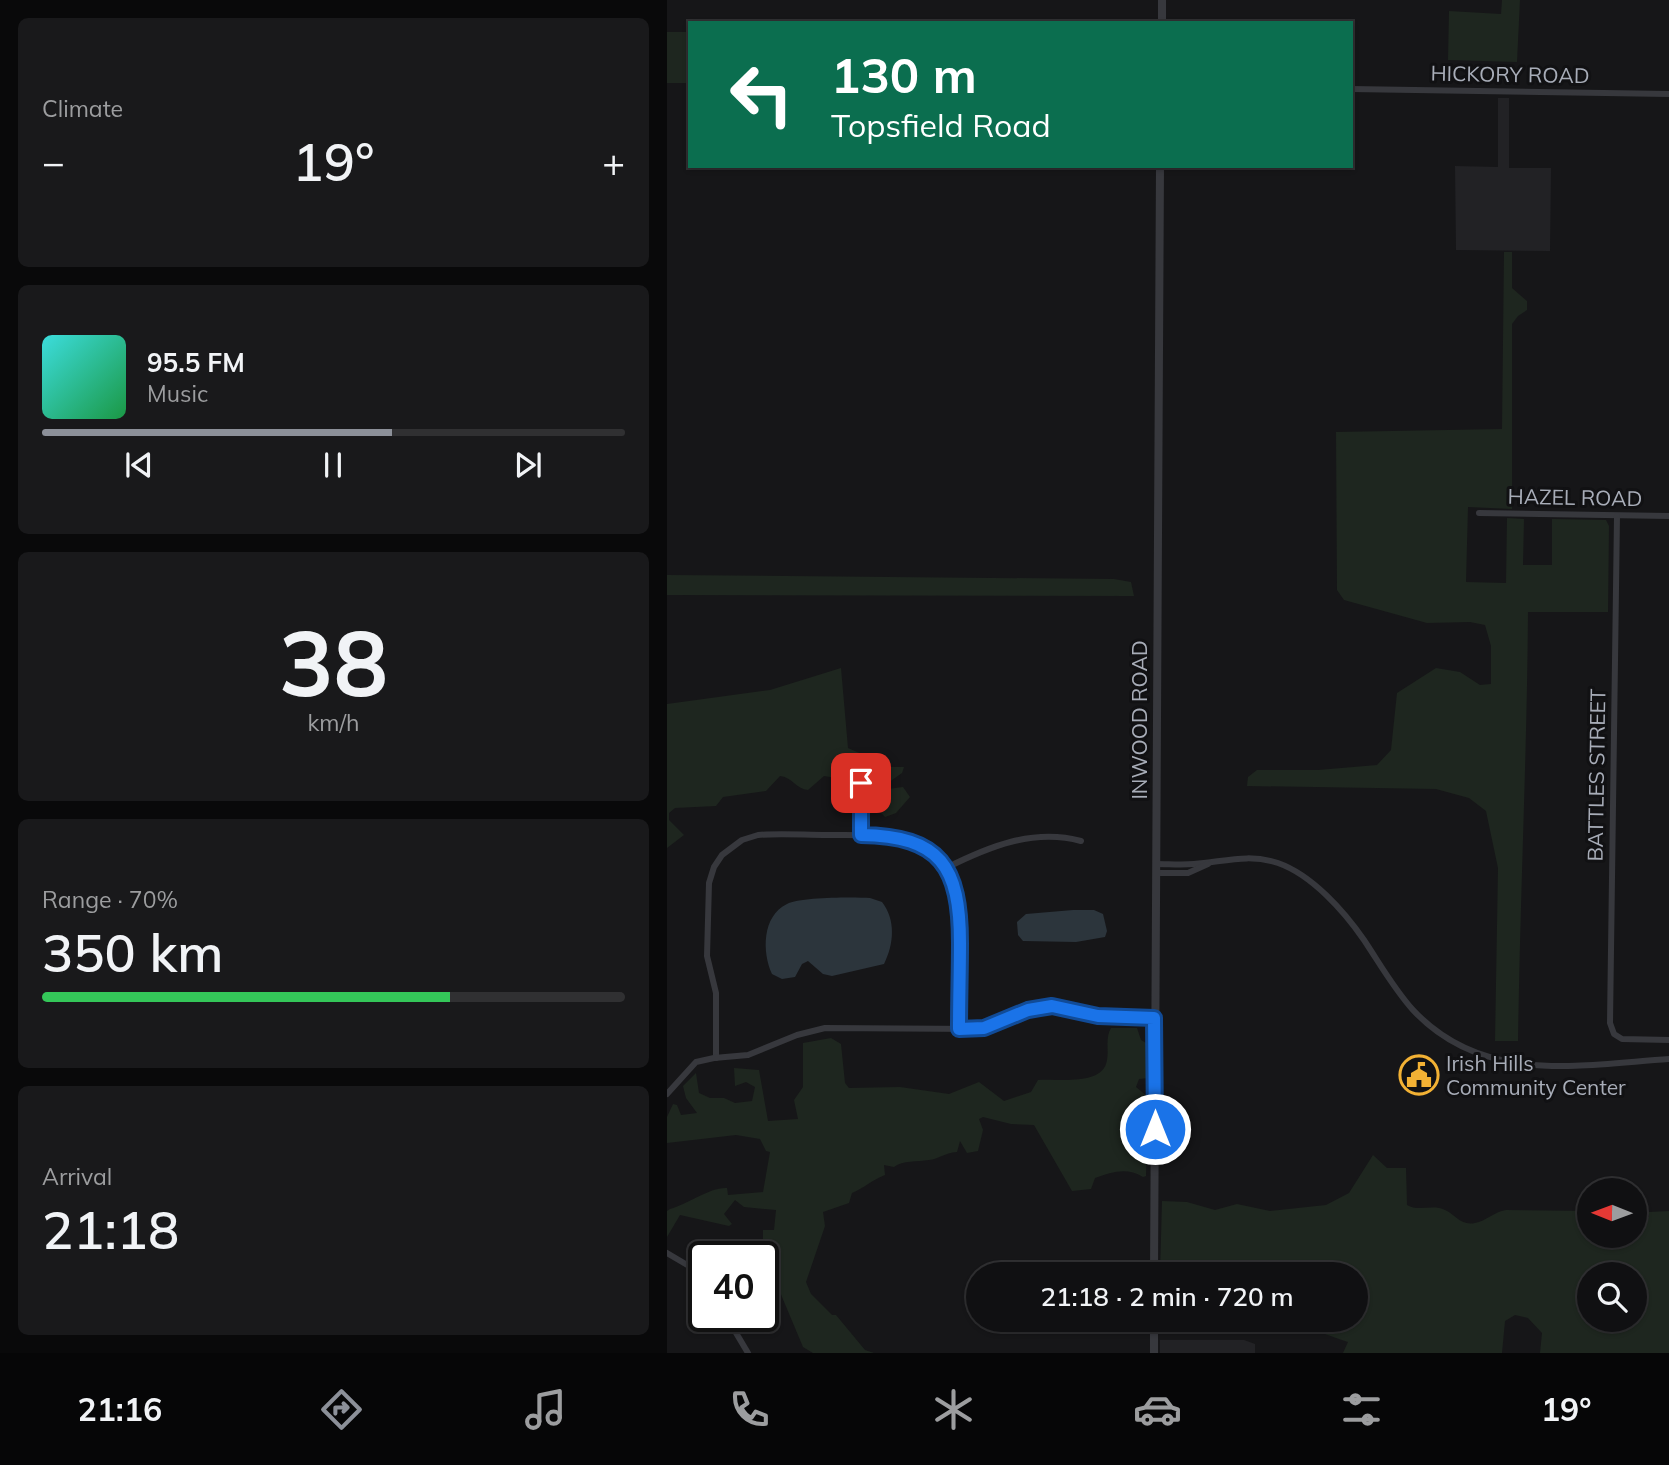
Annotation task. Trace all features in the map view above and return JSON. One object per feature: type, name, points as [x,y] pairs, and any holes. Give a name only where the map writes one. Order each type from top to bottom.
[{"type":"street","points":[[1162,0],[1162,21]]},
{"type":"street","name":"HICKORY ROAD","points":[[1353,89],[1669,94]]},
{"type":"street","name":"INWOOD ROAD","points":[[1154,1262],[1160,168]]},
{"type":"street","name":"HAZEL ROAD","points":[[1479,513],[1669,516]]},
{"type":"street","name":"BATTLES STREET","points":[[1617,516],[1610,1023],[1614,1034],[1622,1039],[1669,1040]]},
{"type":"street","points":[[861,783],[861,835]]},
{"type":"street","points":[[716,1058],[716,993],[707,956],[709,883],[714,867],[722,855],[750,837],[771,834],[886,835],[907,840],[930,852],[946,868],[955,885],[960,909],[959,1029]]},
{"type":"street","points":[[946,868],[985,849],[1011,841],[1053,837],[1081,841]]},
{"type":"street","points":[[1156,869],[1247,857],[1287,867],[1302,876],[1351,923],[1413,1010],[1439,1033],[1469,1050],[1508,1063],[1538,1067],[1669,1059]]},
{"type":"street","points":[[667,1094],[696,1062],[748,1055],[797,1035],[825,1028],[984,1028],[1028,1010],[1052,1006],[1098,1016],[1154,1018]]},
{"type":"street","points":[[667,1253],[688,1265]]},
{"type":"street","points":[[736,1332],[748,1353]]},
{"type":"street","points":[[1154,1332],[1154,1353]]},
{"type":"shaded area","points":[[1502,0],[1520,0],[1517,62],[1448,60],[1449,11],[1501,14]]},
{"type":"shaded area","points":[[667,32],[688,32],[688,83],[667,83]]},
{"type":"shaded area","points":[[1498,98],[1509,98],[1509,168],[1551,168],[1550,251],[1456,250],[1455,166],[1498,167]]},
{"type":"shaded area","points":[[1504,252],[1512,252],[1512,288],[1527,301],[1527,310],[1512,324],[1512,509],[1468,507],[1466,582],[1506,583],[1507,518],[1524,519],[1523,565],[1552,565],[1552,519],[1606,520],[1609,526],[1608,612],[1528,612],[1518,1041],[1495,1041],[1498,868],[1486,811],[1469,798],[1436,789],[1247,786],[1248,777],[1257,770],[1318,770],[1377,765],[1391,750],[1397,693],[1436,668],[1460,672],[1480,685],[1491,684],[1491,646],[1485,625],[1470,622],[1427,623],[1344,600],[1337,590],[1336,432],[1502,429]]},
{"type":"shaded area","points":[[667,575],[1114,579],[1131,582],[1134,596],[667,595]]},
{"type":"shaded area","points":[[841,668],[848,748],[866,756],[871,767],[904,767],[902,773],[885,785],[888,789],[903,787],[910,797],[896,813],[885,817],[868,799],[866,788],[824,776],[808,790],[780,776],[766,791],[723,797],[716,806],[675,808],[669,813],[669,820],[684,835],[667,848],[667,704],[770,690]]},
{"type":"shaded area","points":[[870,898],[882,902],[890,916],[890,948],[884,964],[832,976],[823,974],[808,961],[802,964],[795,977],[782,979],[772,974],[766,935],[779,910],[787,904],[803,900]]},
{"type":"shaded area","points":[[1094,910],[1103,914],[1107,931],[1105,937],[1076,942],[1023,941],[1018,935],[1017,922],[1026,914]]},
{"type":"shaded area","points":[[1111,1028],[1137,1028],[1141,1040],[1148,1044],[1150,1078],[1139,1079],[1136,1087],[1148,1097],[1146,1176],[1125,1171],[1113,1172],[1095,1178],[1091,1189],[1072,1191],[1034,1125],[1011,1124],[983,1117],[979,1119],[983,1130],[978,1151],[967,1153],[960,1141],[957,1152],[894,1167],[884,1165],[885,1175],[852,1193],[849,1203],[823,1212],[825,1226],[806,1282],[811,1294],[832,1315],[836,1315],[865,1350],[874,1353],[813,1353],[803,1347],[779,1290],[779,1241],[763,1241],[763,1230],[774,1230],[776,1210],[744,1207],[735,1200],[724,1214],[732,1224],[729,1226],[680,1215],[667,1237],[667,1211],[670,1209],[720,1188],[727,1188],[728,1195],[763,1192],[770,1152],[766,1151],[760,1139],[736,1135],[667,1143],[667,1117],[673,1104],[677,1105],[681,1115],[697,1113],[686,1098],[683,1086],[696,1073],[699,1093],[735,1103],[752,1101],[755,1087],[746,1082],[735,1086],[734,1068],[759,1070],[768,1121],[798,1119],[794,1100],[803,1087],[803,1043],[831,1038],[841,1044],[845,1083],[849,1088],[900,1087],[949,1094],[979,1082],[1004,1101],[1031,1092],[1038,1080],[1088,1078],[1097,1074],[1104,1069],[1107,1060]]},
{"type":"shaded area","points":[[1373,1155],[1387,1168],[1406,1168],[1407,1205],[1416,1208],[1440,1208],[1466,1223],[1479,1222],[1506,1210],[1577,1211],[1577,1248],[1647,1248],[1649,1212],[1669,1211],[1669,1353],[1540,1353],[1542,1333],[1528,1318],[1515,1315],[1505,1321],[1502,1353],[1343,1353],[1348,1342],[1318,1332],[1368,1332],[1368,1262],[1160,1262],[1162,1201],[1187,1202],[1215,1210],[1237,1204],[1270,1211],[1326,1205],[1349,1193]]},
{"type":"shaded area","points":[[1160,1340],[1244,1340],[1255,1344],[1255,1353],[1160,1353]]},
{"type":"place","name":"Irish Hills Community Center","points":[[1419,1075]]},
{"type":"route","points":[[861,783],[861,835],[893,836],[923,847],[945,866],[955,885],[960,909],[959,1029],[984,1028],[1028,1010],[1052,1006],[1098,1016],[1154,1018],[1155,1129]]}]
